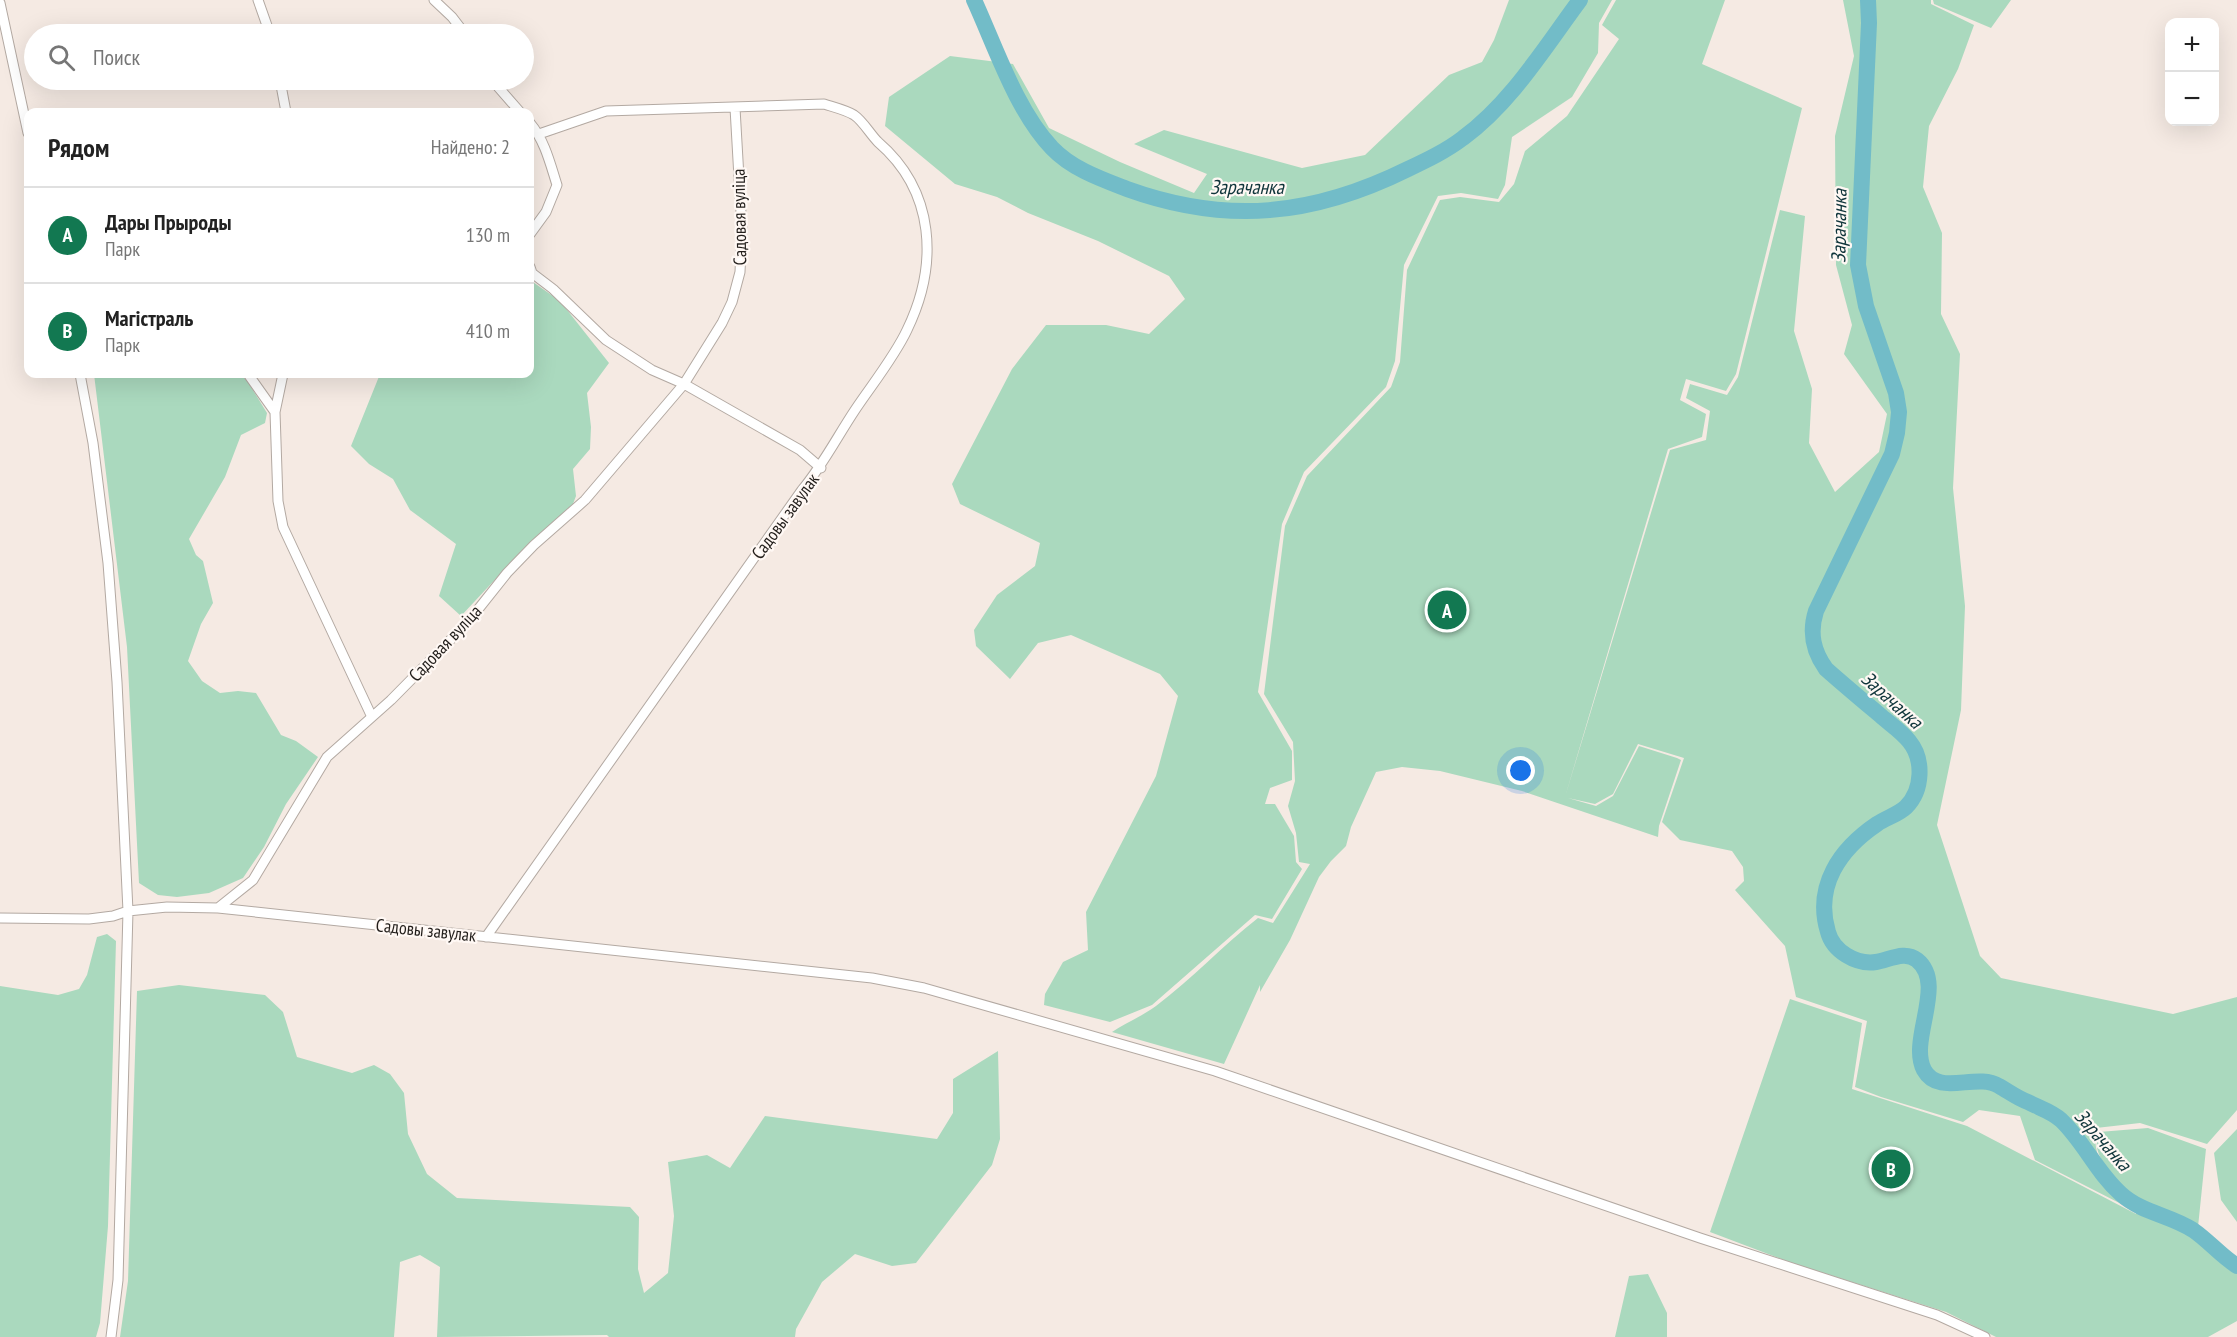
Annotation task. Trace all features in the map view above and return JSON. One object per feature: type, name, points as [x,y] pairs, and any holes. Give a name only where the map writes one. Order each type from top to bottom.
[{"type":"street","points":[[258,0],[266,24]]},
{"type":"street","points":[[434,0],[457,24]]},
{"type":"street","points":[[0,3],[24,114]]},
{"type":"street","points":[[282,90],[285,108]]},
{"type":"street","points":[[501,90],[516,108]]},
{"type":"street","name":"Садовы завулак","points":[[0,918],[89,919],[113,916],[128,910],[167,907],[218,908],[486,937],[802,490],[821,468],[834,441],[907,331],[921,295],[927,226],[922,206],[907,174],[891,153],[870,135],[854,115],[824,104],[606,111],[539,134]]},
{"type":"street","name":"Садовая вуліца","points":[[218,908],[253,880],[327,757],[371,715],[391,700],[468,622],[507,573],[534,545],[560,525],[585,500],[684,384],[722,323],[732,302],[740,272],[742,230],[735,108]]},
{"type":"street","points":[[534,128],[539,134],[557,185],[546,212],[534,228]]},
{"type":"street","points":[[534,275],[553,289],[606,340],[652,370],[684,384],[800,450],[821,468]]},
{"type":"street","points":[[81,378],[93,443],[108,563],[117,682],[128,910],[118,1280],[111,1337]]},
{"type":"street","points":[[251,378],[275,412]]},
{"type":"street","points":[[282,378],[275,412],[278,501],[283,527],[371,715]]},
{"type":"street","points":[[486,937],[862,977],[924,988],[1215,1071],[1307,1101],[1543,1185],[1937,1315],[1985,1337]]},
{"type":"green space","points":[[1509,0],[1612,0],[1599,23],[1598,53],[1572,97],[1512,137],[1505,185],[1498,199],[1461,193],[1438,196],[1404,265],[1395,361],[1386,387],[1304,472],[1282,524],[1258,692],[1292,751],[1292,780],[1270,788],[1265,804],[1275,804],[1294,836],[1296,862],[1302,869],[1272,919],[1255,915],[1152,1005],[1110,1022],[1044,1005],[1045,994],[1063,962],[1088,950],[1086,912],[1156,776],[1178,696],[1160,674],[1071,635],[1038,643],[1010,679],[976,646],[974,630],[997,595],[1035,566],[1040,543],[960,504],[952,484],[1012,369],[1046,325],[1106,325],[1149,334],[1185,299],[1169,276],[1098,241],[1028,213],[997,197],[955,184],[885,126],[889,97],[950,56],[1013,64],[1049,128],[1120,162],[1194,193],[1207,174],[1134,144],[1164,130],[1302,168],[1365,155],[1449,75],[1482,62],[1494,40]]},
{"type":"green space","points":[[1616,0],[1725,0],[1702,64],[1802,108],[1736,374],[1726,391],[1686,379],[1680,400],[1706,414],[1702,437],[1668,449],[1565,797],[1670,450],[1706,440],[1710,411],[1686,398],[1690,384],[1727,395],[1738,377],[1780,210],[1805,216],[1794,331],[1812,389],[1809,443],[1835,492],[1879,452],[1887,414],[1844,354],[1852,325],[1836,265],[1835,136],[1854,56],[1843,0],[1931,0],[1931,4],[1974,25],[1958,69],[1929,126],[1923,187],[1942,233],[1941,314],[1960,354],[1953,488],[1965,606],[1961,710],[1937,825],[1980,956],[2001,978],[2173,1014],[2237,997],[2237,1110],[2207,1144],[2140,1123],[2096,1128],[2095,1140],[2104,1169],[2134,1201],[2135,1211],[2035,1160],[2020,1116],[1979,1110],[1963,1122],[1855,1087],[1867,1021],[1796,997],[1785,946],[1735,890],[1744,881],[1743,867],[1732,851],[1680,840],[1662,822],[1684,758],[1638,744],[1613,794],[1595,804],[1568,798],[1596,806],[1613,796],[1639,746],[1677,758],[1681,760],[1659,826],[1658,837],[1522,791],[1440,771],[1402,767],[1376,772],[1351,827],[1346,846],[1319,877],[1290,940],[1260,992],[1260,985],[1224,1064],[1112,1032],[1156,1006],[1258,918],[1273,923],[1310,864],[1299,862],[1296,833],[1288,806],[1295,781],[1293,742],[1264,694],[1285,526],[1307,476],[1391,387],[1400,362],[1407,270],[1440,200],[1460,197],[1499,202],[1514,184],[1525,151],[1567,116],[1619,39],[1602,25]]},
{"type":"green space","points":[[1933,0],[2011,0],[1991,28],[1934,4]]},
{"type":"green space","points":[[534,283],[560,301],[609,363],[587,393],[591,427],[590,449],[573,469],[576,496],[571,509],[529,543],[461,616],[439,596],[456,544],[410,510],[393,479],[369,464],[351,446],[378,378],[534,378]]},
{"type":"green space","points":[[94,378],[244,378],[267,413],[265,423],[241,435],[225,477],[189,539],[196,555],[203,561],[213,603],[201,624],[188,661],[202,681],[220,693],[238,691],[256,693],[281,735],[296,741],[318,757],[286,804],[264,847],[243,878],[209,893],[177,897],[158,895],[139,883],[127,647]]},
{"type":"green space","points":[[107,934],[116,941],[108,1226],[100,1323],[96,1337],[0,1337],[0,986],[58,995],[79,989],[87,975],[97,937]]},
{"type":"green space","points":[[179,985],[265,995],[283,1012],[297,1057],[352,1073],[374,1065],[390,1074],[404,1093],[408,1134],[427,1174],[457,1198],[630,1207],[639,1217],[638,1269],[644,1293],[668,1273],[674,1216],[668,1162],[707,1155],[730,1168],[765,1116],[937,1139],[953,1113],[953,1079],[998,1051],[1000,1139],[992,1165],[916,1263],[892,1266],[855,1254],[822,1282],[796,1329],[795,1337],[609,1337],[607,1335],[437,1337],[440,1267],[420,1255],[400,1262],[394,1337],[120,1337],[128,1281],[137,991]]},
{"type":"green space","points":[[1790,999],[1862,1023],[1852,1089],[1967,1126],[2136,1214],[2136,1201],[2102,1161],[2097,1145],[2099,1132],[2148,1128],[2206,1149],[2198,1227],[2224,1252],[2237,1258],[2237,1321],[2208,1337],[1996,1337],[1946,1312],[1792,1263],[1710,1232]]},
{"type":"green space","points":[[2237,1129],[2237,1222],[2221,1200],[2214,1153]]},
{"type":"green space","points":[[1648,1274],[1667,1313],[1667,1337],[1615,1337],[1629,1276]]},
{"type":"waterway","name":"Зарачанка","points":[[974,0],[1017,97],[1028,116],[1052,148],[1068,162],[1087,173],[1127,189],[1164,200],[1200,208],[1235,211],[1269,210],[1338,197],[1373,185],[1450,147],[1497,108],[1580,0]]},
{"type":"waterway","name":"Зарачанка","points":[[1868,0],[1869,23],[1858,265],[1866,306],[1896,393],[1899,412],[1892,454],[1816,611],[1813,634],[1815,649],[1826,669],[1909,741],[1914,748],[1920,774],[1916,792],[1906,807],[1864,834],[1852,845],[1833,870],[1825,899],[1828,932],[1840,951],[1853,959],[1876,962],[1907,956],[1917,960],[1925,970],[1928,997],[1920,1044],[1920,1058],[1924,1070],[1931,1078],[1948,1083],[1990,1082],[2053,1114],[2077,1138],[2112,1186],[2121,1194],[2138,1206],[2193,1230],[2237,1266]]},
{"type":"place","name":"Дары Прыроды","points":[[1447,610]]},
{"type":"place","name":"Магістраль","points":[[1891,1169]]}]
